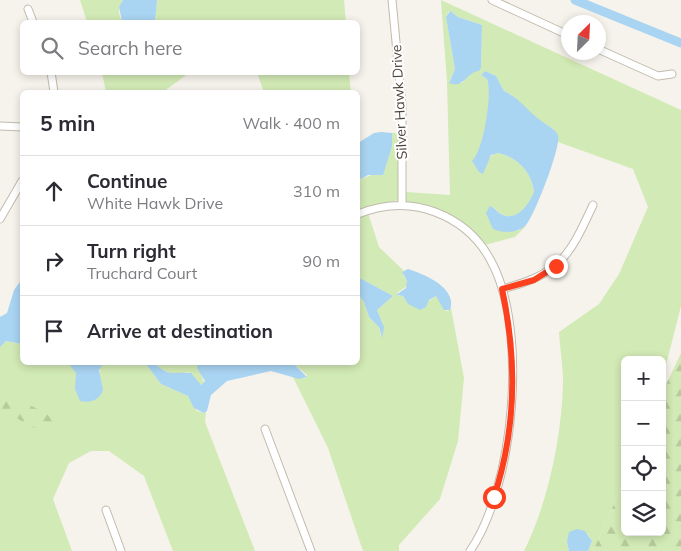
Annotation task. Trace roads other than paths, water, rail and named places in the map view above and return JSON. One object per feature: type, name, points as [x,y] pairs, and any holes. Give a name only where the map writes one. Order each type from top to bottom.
[{"type":"street","name":"Silver Hawk Drive","points":[[392,0],[402,105],[402,205]]},
{"type":"street","points":[[492,0],[561,32]]},
{"type":"street","points":[[28,9],[32,20]]},
{"type":"street","points":[[606,53],[658,76],[662,77],[672,74]]},
{"type":"street","points":[[51,75],[54,90]]},
{"type":"street","points":[[0,126],[20,128]]},
{"type":"street","points":[[0,218],[20,184]]},
{"type":"street","points":[[360,213],[377,207],[402,205],[439,213],[466,229],[487,254],[502,289],[512,355],[510,422],[495,493],[481,531],[470,551]]},
{"type":"street","points":[[502,289],[534,280],[556,266],[576,242],[593,205]]},
{"type":"street","points":[[265,429],[311,551]]},
{"type":"street","points":[[106,510],[121,551]]},
{"type":"water","points":[[123,0],[157,0],[155,20],[122,20],[119,7]]},
{"type":"water","points":[[450,11],[458,17],[482,25],[481,68],[459,84],[449,83],[455,69],[446,17]]},
{"type":"water","points":[[485,71],[496,76],[504,91],[514,97],[558,135],[552,166],[535,209],[526,225],[514,231],[505,232],[493,229],[486,213],[490,206],[501,214],[508,216],[523,210],[530,201],[534,191],[530,177],[517,162],[498,153],[491,155],[483,174],[479,172],[472,161],[480,146],[488,109],[489,86],[487,79],[481,75]]},
{"type":"water","points":[[374,133],[392,133],[392,146],[383,175],[368,175],[361,179],[360,142]]},
{"type":"water","points":[[408,269],[438,283],[449,295],[451,302],[450,310],[444,310],[436,296],[429,300],[426,307],[420,310],[408,304],[403,296],[396,295],[406,288],[407,281],[402,272]]},
{"type":"water","points":[[360,278],[393,296],[377,310],[384,327],[382,338],[379,327],[369,317],[360,297]]},
{"type":"water","points":[[20,282],[20,344],[6,341],[0,347],[0,317],[7,313],[14,290]]},
{"type":"water","points":[[70,365],[103,365],[99,370],[103,390],[97,399],[87,402],[80,401],[75,389],[76,373]]},
{"type":"water","points":[[147,365],[158,365],[171,373],[191,373],[201,385],[205,381],[197,368],[198,365],[295,365],[307,377],[299,379],[271,371],[227,381],[211,395],[207,411],[204,413],[194,408],[188,396],[161,384]]},
{"type":"water","points":[[577,529],[585,531],[592,541],[588,551],[569,551],[567,542],[569,532]]},
{"type":"waterway","points":[[575,0],[681,43]]}]
